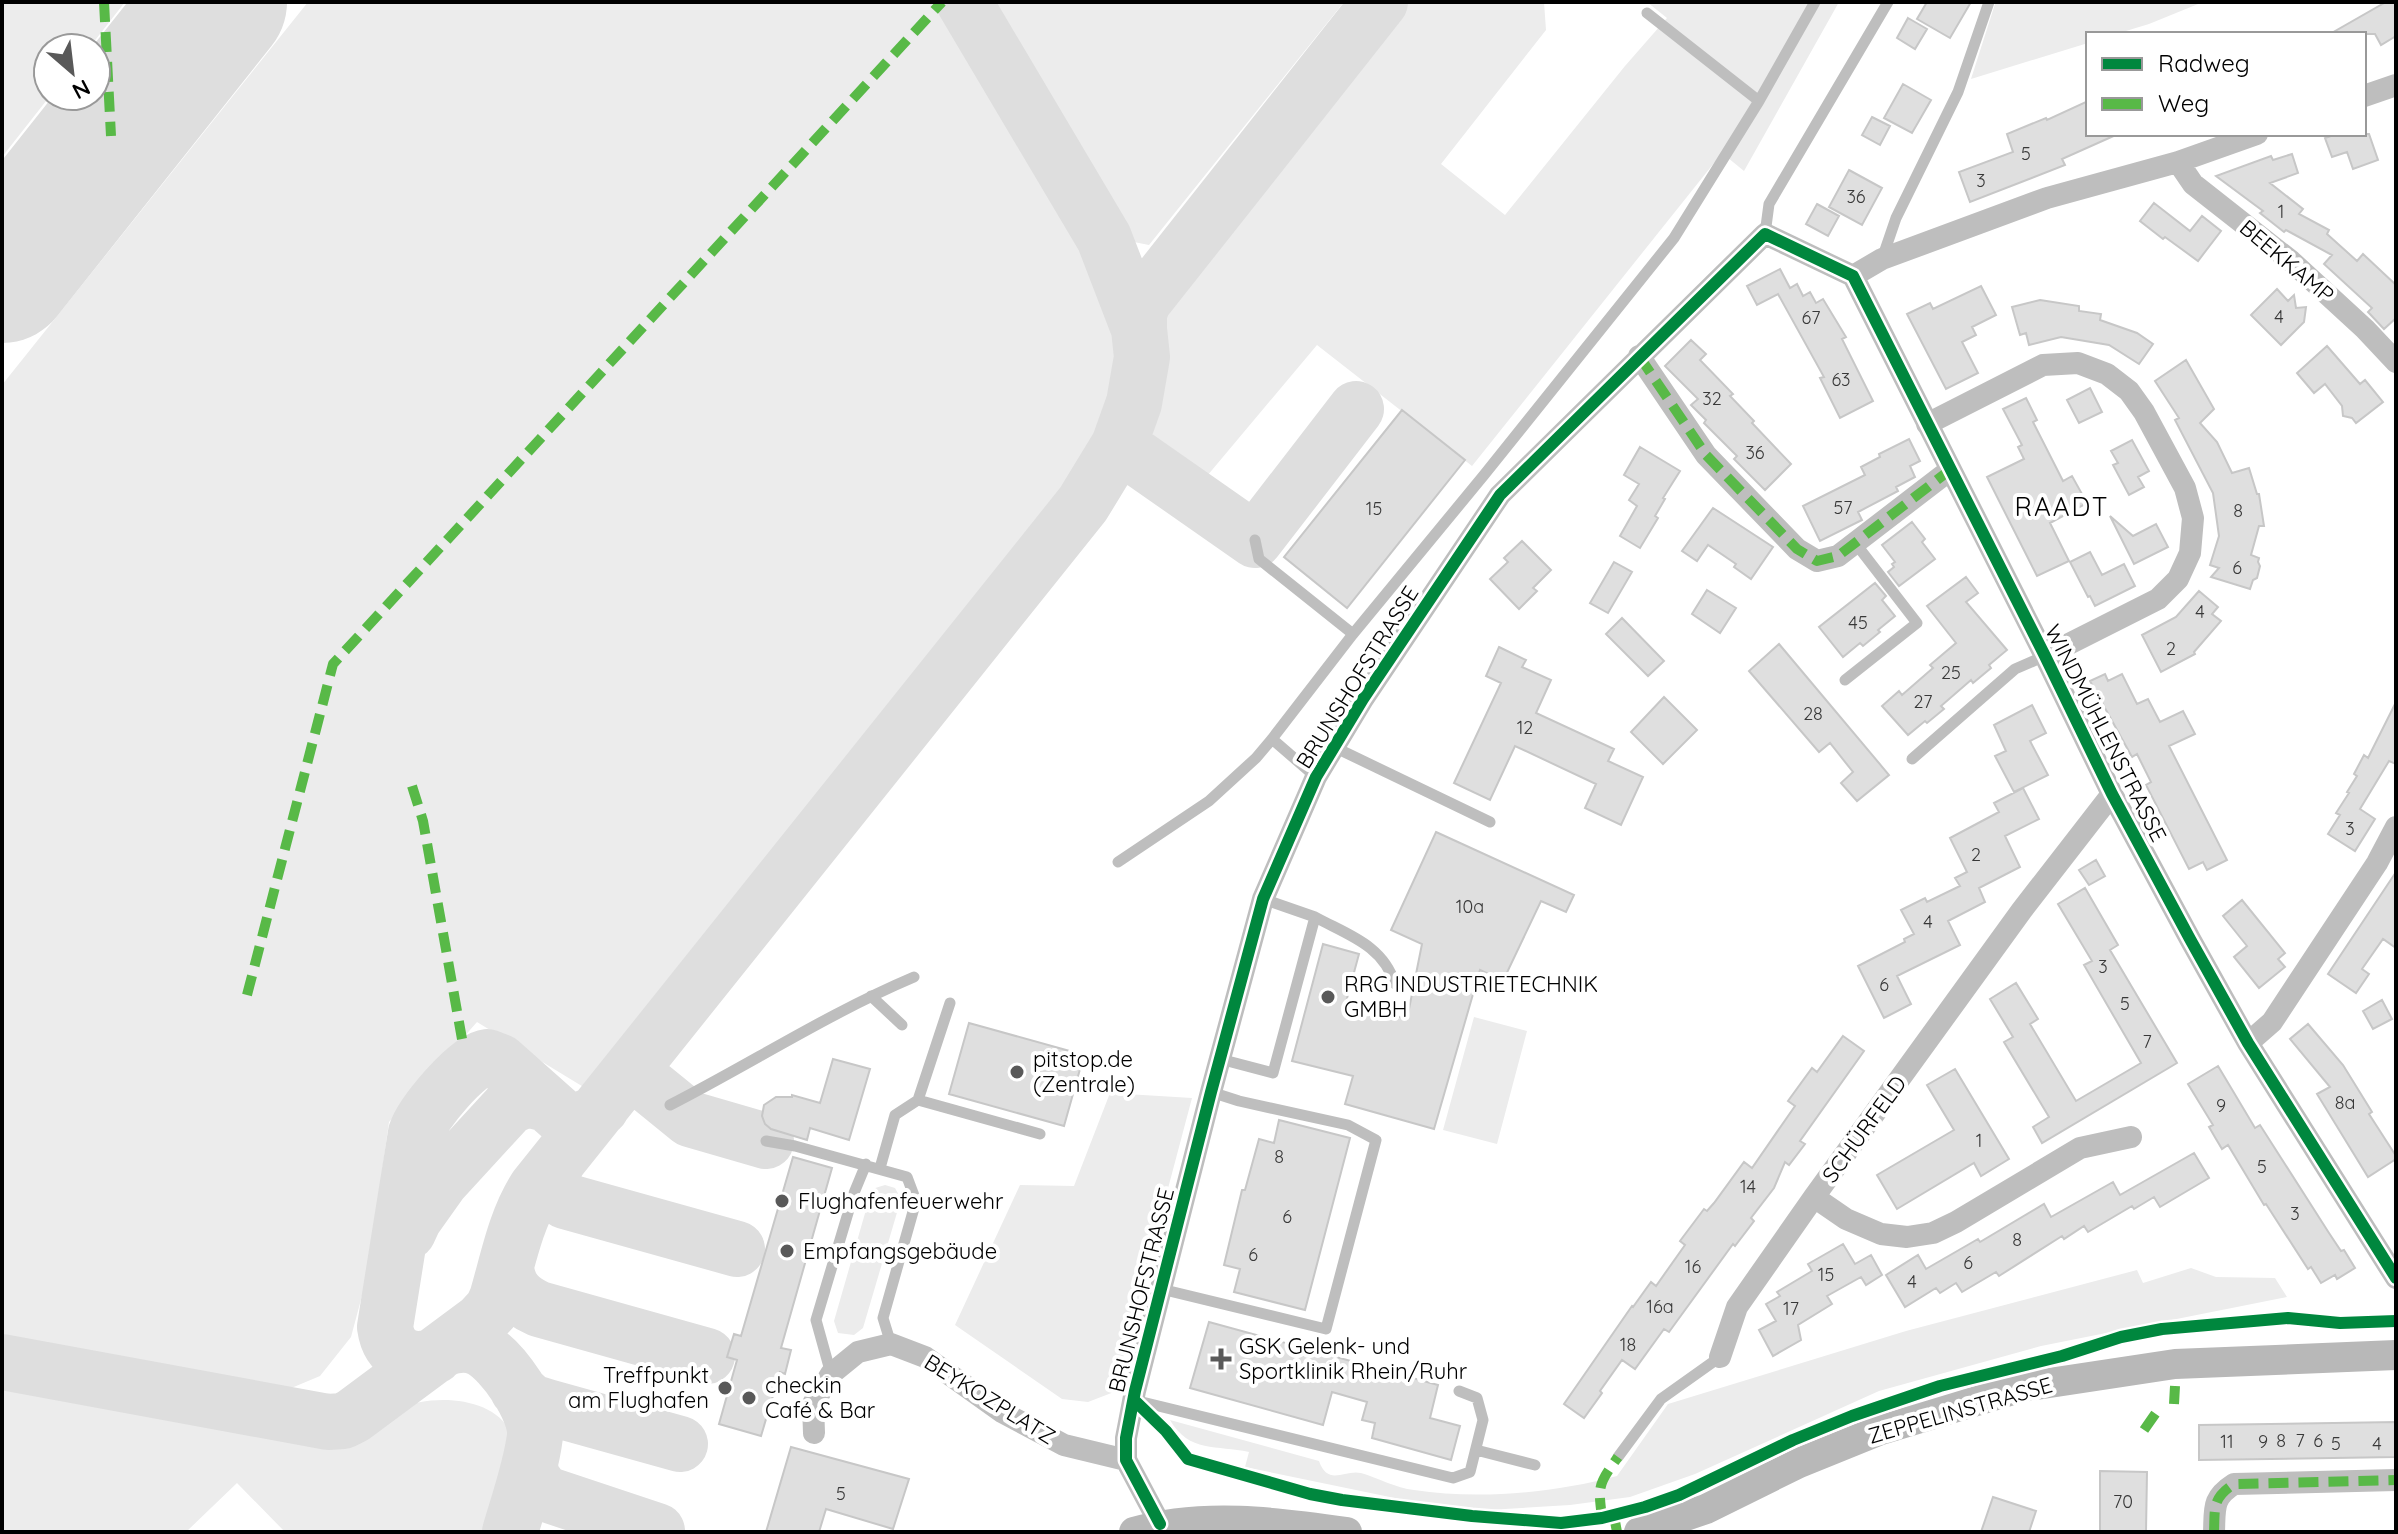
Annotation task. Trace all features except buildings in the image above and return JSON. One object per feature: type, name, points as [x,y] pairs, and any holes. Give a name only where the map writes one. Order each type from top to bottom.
[{"type":"main road","name":"ZEPPELINSTRASSE","points":[[1647,1531],[1706,1509],[1799,1463],[1878,1431],[2023,1387],[2175,1364],[2263,1358],[2396,1355]]},
{"type":"main road","points":[[1147,1528],[1224,1520],[1347,1532]]},
{"type":"street","points":[[2366,95],[2396,85]]},
{"type":"street","points":[[1765,234],[1853,276],[1882,259],[2047,198],[2178,162],[2251,136]]},
{"type":"street","name":"BEEKKAMP","points":[[2178,162],[2193,184],[2291,261],[2396,362]]},
{"type":"street","name":"BRUNSHOFSTRASSE","points":[[1126,1460],[1126,1438],[1161,1289],[1263,899],[1316,777],[1379,673],[1500,495],[1765,234]]},
{"type":"street","name":"WINDMÜHLENSTRASSE","points":[[1853,276],[2112,794],[2190,939],[2248,1043],[2396,1278]]},
{"type":"street","points":[[1639,356],[1706,455],[1797,549],[1817,561],[1838,556],[1856,544],[1950,470]]},
{"type":"street","points":[[1927,424],[2043,365],[2078,363],[2107,374],[2129,391],[2144,412],[2185,488],[2193,518],[2190,553],[2178,579],[2158,599],[2045,656]]},
{"type":"street","name":"SCHÜRFELD","points":[[1720,1357],[1737,1307],[2022,910],[2112,794]]},
{"type":"street","points":[[2248,1043],[2272,1022],[2377,863],[2396,827]]},
{"type":"street","points":[[1814,1197],[1846,1219],[1881,1234],[1907,1237],[1933,1233],[2080,1148],[2131,1137]]},
{"type":"street","points":[[814,1433],[813,1404],[831,1374],[858,1352],[891,1344]]},
{"type":"street","name":"BEYKOZPLATZ","points":[[891,1344],[925,1357],[1002,1412],[1064,1445],[1126,1460]]},
{"type":"street","points":[[1126,1460],[1147,1528]]},
{"type":"street","points":[[2214,1532],[2215,1505],[2221,1492],[2234,1484],[2396,1480]]},
{"type":"lane","points":[[1118,862],[1209,801],[1272,739],[1353,634],[1674,238],[1759,101],[1815,2]]},
{"type":"lane","points":[[1765,234],[1769,204],[1888,2]]},
{"type":"lane","points":[[1882,259],[1896,218],[1958,92],[1989,2]]},
{"type":"lane","points":[[1647,13],[1759,101]]},
{"type":"lane","points":[[1255,540],[1259,559],[1353,634]]},
{"type":"lane","points":[[1845,680],[1917,623],[1856,544]]},
{"type":"lane","name":"WINDMÜHLENSTRASSE","points":[[1912,759],[2015,669],[2045,656]]},
{"type":"lane","points":[[1272,739],[1316,777]]},
{"type":"lane","points":[[1334,747],[1490,822]]},
{"type":"lane","points":[[1263,899],[1315,917],[1374,949],[1390,968],[1395,984]]},
{"type":"lane","points":[[1220,1059],[1273,1073],[1315,917]]},
{"type":"lane","points":[[670,1105],[798,1034],[914,977]]},
{"type":"lane","points":[[871,996],[902,1025]]},
{"type":"lane","points":[[880,1168],[895,1115],[918,1100],[950,1003]]},
{"type":"lane","points":[[1161,1289],[1326,1329],[1376,1140],[1348,1125],[1211,1092]]},
{"type":"lane","points":[[918,1100],[1040,1134]]},
{"type":"lane","points":[[766,1141],[866,1164],[907,1177],[916,1201],[883,1318],[891,1344]]},
{"type":"lane","points":[[831,1374],[816,1320],[854,1193],[866,1164]]},
{"type":"lane","name":"SCHÜRFELD","points":[[1618,1457],[1661,1399],[1720,1357]]},
{"type":"lane","points":[[1134,1400],[1453,1478],[1470,1472],[1483,1420],[1477,1398],[1459,1391]]},
{"type":"lane","points":[[1476,1450],[1535,1465]]},
{"type":"shaded area","points":[[2,2],[125,2],[102,32],[32,32],[32,112],[37,112],[2,157]]},
{"type":"shaded area","points":[[308,2],[938,2],[1074,235],[1109,318],[1119,360],[1105,422],[1069,491],[590,1091],[477,1022],[389,1122],[367,1277],[351,1337],[320,1376],[289,1389],[2,1336],[2,385]]},
{"type":"shaded area","points":[[989,2],[1344,2],[1149,245],[1129,241]]},
{"type":"shaded area","points":[[1408,2],[1544,2],[1546,30],[1441,164],[1505,215],[1667,18],[1647,2],[1839,2],[1744,171],[1722,153],[1472,466],[1317,345],[1207,476],[1153,436],[1148,417],[1167,304]]},
{"type":"shaded area","points":[[2203,2],[2123,32],[2086,32],[2086,44],[1971,79],[1995,4]]},
{"type":"shaded area","points":[[1474,1017],[1527,1031],[1497,1144],[1443,1130]]},
{"type":"shaded area","points":[[1110,1093],[1192,1098],[1114,1392],[1088,1402],[1062,1399],[955,1325],[1020,1185],[1074,1186]]},
{"type":"shaded area","points":[[885,1185],[895,1188],[901,1199],[863,1328],[854,1335],[838,1333],[834,1321],[872,1189]]},
{"type":"shaded area","points":[[2191,1268],[2216,1277],[2275,1278],[2287,1297],[2041,1346],[1879,1391],[1695,1474],[1630,1497],[1570,1505],[1488,1510],[1414,1502],[1245,1467],[1249,1452],[1195,1443],[1178,1431],[1170,1420],[1319,1461],[1323,1469],[1332,1475],[1361,1473],[1407,1489],[1439,1493],[1542,1491],[1617,1476],[1668,1404],[1906,1331],[2137,1270],[2143,1283]]},
{"type":"shaded area","points":[[2,1389],[332,1447],[360,1438],[400,1409],[449,1400],[467,1402],[498,1416],[508,1428],[513,1444],[488,1532],[285,1532],[237,1483],[186,1532],[2,1532]]},
{"type":"taxiway","points":[[2,1362],[328,1422],[343,1421],[481,1321],[497,1298],[517,1228],[536,1188],[1083,504],[1119,445],[1134,403],[1142,357],[1139,329],[1104,238],[964,2]]},
{"type":"taxiway","points":[[1139,329],[1143,302],[1380,2]]},
{"type":"taxiway","points":[[1119,445],[1255,540],[1356,409]]},
{"type":"taxiway","points":[[435,1356],[417,1359],[402,1355],[391,1344],[385,1327],[416,1133],[427,1113],[458,1077],[487,1057],[500,1062],[562,1117],[583,1118],[601,1108]]},
{"type":"taxiway","points":[[631,1071],[690,1119],[766,1141]]},
{"type":"taxiway","points":[[408,1232],[441,1181],[509,1107],[527,1099],[546,1104]]},
{"type":"taxiway","points":[[557,1162],[554,1184],[565,1201],[737,1249]]},
{"type":"taxiway","points":[[506,1267],[509,1282],[516,1293],[539,1309],[707,1356]]},
{"type":"taxiway","points":[[445,1348],[468,1345],[490,1355],[517,1387],[530,1413],[535,1436],[533,1448],[510,1532]]},
{"type":"taxiway","points":[[518,1390],[531,1402],[680,1444]]},
{"type":"taxiway","points":[[530,1462],[531,1476],[543,1493],[657,1531]]},
{"type":"runway","points":[[2,273],[217,2]]},
{"type":"marked path","points":[[104,2],[111,136]]},
{"type":"marked path","points":[[247,995],[333,664],[942,2]]},
{"type":"marked path","points":[[1639,356],[1706,455],[1797,549],[1817,561],[1838,556],[1950,470]]},
{"type":"marked path","points":[[412,786],[423,821],[462,1039]]},
{"type":"marked path","points":[[2174,1404],[2175,1386]]},
{"type":"marked path","points":[[2144,1430],[2160,1407]]},
{"type":"marked path","points":[[1602,1518],[1601,1486],[1618,1457]]},
{"type":"marked path","points":[[2214,1532],[2218,1499],[2234,1484],[2396,1480]]},
{"type":"marked path","points":[[1614,1516],[1617,1532]]},
{"type":"cycle path","points":[[1160,1524],[1126,1460],[1126,1438],[1135,1391],[1263,899],[1316,777],[1363,699],[1500,495],[1765,234],[1853,276],[2112,794],[2190,939],[2248,1043],[2396,1278]]},
{"type":"cycle path","points":[[1134,1400],[1166,1431],[1188,1459],[1310,1494],[1342,1500],[1561,1523],[1602,1518],[1645,1507],[1679,1495],[1793,1440],[1852,1416],[1940,1386],[2062,1356],[2121,1337],[2162,1329],[2288,1318],[2340,1323],[2396,1321]]},
{"type":"place","name":"RRG INDUSTRIETECHNIK GMBH","points":[[1328,997]]},
{"type":"place","name":"pitstop.de (Zentrale)","points":[[1017,1072]]},
{"type":"place","name":"Flughafenfeuerwehr","points":[[782,1201]]},
{"type":"place","name":"Empfangsgebäude","points":[[787,1251]]},
{"type":"place","name":"GSK Gelenk- und Sportklinik Rhein/Ruhr","points":[[1221,1359]]},
{"type":"place","name":"Treffpunkt am Flughafen","points":[[725,1388]]},
{"type":"place","name":"checkin Café & Bar","points":[[749,1398]]},
{"type":"district","name":"RAADT","points":[[2062,507]]}]
